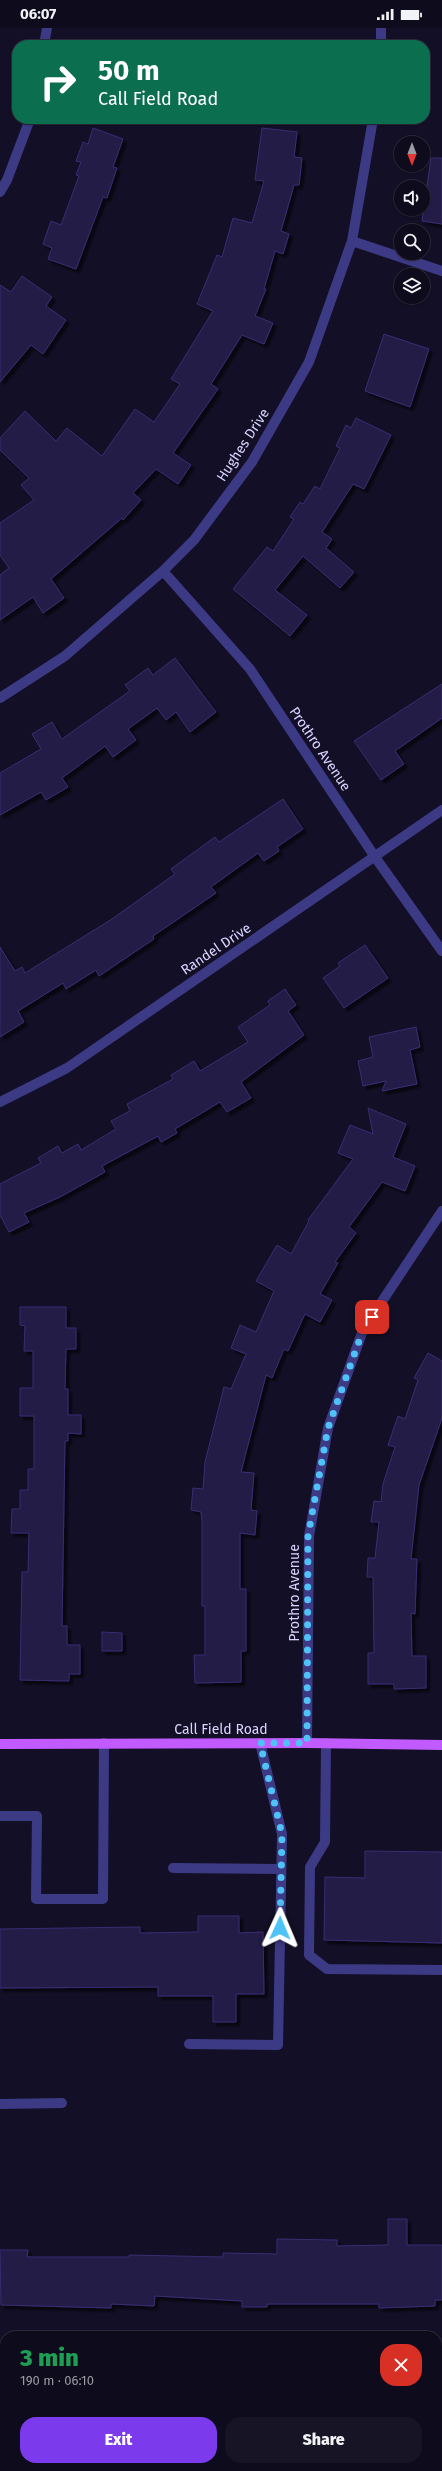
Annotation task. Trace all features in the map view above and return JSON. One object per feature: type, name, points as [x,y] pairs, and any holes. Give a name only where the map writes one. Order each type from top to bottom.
[{"type":"main road","name":"Call Field Road","points":[[0,1744],[326,1743],[442,1745]]},
{"type":"street","points":[[45,40],[47,28]]},
{"type":"street","points":[[381,28],[381,40]]},
{"type":"street","points":[[0,192],[7,180],[28,124]]},
{"type":"street","name":"Hughes Drive","points":[[0,698],[65,656],[163,571],[194,540],[252,462],[310,362],[352,241],[372,124]]},
{"type":"street","points":[[352,241],[442,271]]},
{"type":"street","name":"Prothro Avenue","points":[[163,571],[250,669],[375,857],[442,951]]},
{"type":"street","name":"Randel Drive","points":[[0,1102],[67,1068],[442,810]]},
{"type":"street","name":"Prothro Avenue","points":[[307,1743],[308,1536],[328,1428],[363,1330],[442,1211]]},
{"type":"street","points":[[189,2044],[278,2045],[282,1834],[260,1743]]},
{"type":"street","points":[[326,1743],[326,1842],[310,1867],[309,1955],[327,1969],[442,1970]]},
{"type":"street","points":[[0,1816],[36,1816],[36,1899],[103,1899],[104,1744]]},
{"type":"street","points":[[173,1868],[281,1869]]},
{"type":"street","points":[[0,2104],[62,2103]]},
{"type":"building","points":[[93,128],[123,139],[113,167],[117,168],[107,198],[103,197],[76,269],[48,259],[52,248],[43,244],[51,221],[61,225],[79,176],[76,175],[81,162],[76,161],[83,142],[88,144]]},
{"type":"building","points":[[262,128],[297,132],[294,157],[302,158],[299,185],[294,185],[281,231],[289,234],[283,254],[275,251],[264,289],[266,289],[255,316],[273,323],[264,344],[242,335],[211,384],[218,389],[173,453],[191,465],[178,484],[156,469],[133,493],[141,500],[123,520],[122,518],[51,579],[64,598],[43,613],[33,597],[0,620],[0,575],[9,568],[0,555],[0,523],[34,500],[21,485],[29,478],[0,450],[0,438],[25,411],[56,441],[67,428],[102,456],[135,409],[154,422],[180,384],[171,379],[213,311],[197,304],[217,255],[222,257],[233,218],[252,223],[264,181],[255,180]]},
{"type":"building","points":[[431,158],[442,158],[442,224],[422,221],[423,216],[430,216],[430,180],[428,180]]},
{"type":"building","points":[[22,276],[52,297],[46,306],[66,320],[43,354],[31,345],[0,382],[0,285],[11,292]]},
{"type":"building","points":[[384,334],[429,349],[410,407],[365,391]]},
{"type":"building","points":[[356,418],[391,435],[364,489],[353,484],[322,532],[332,539],[326,548],[354,572],[340,588],[303,556],[275,590],[307,615],[290,636],[233,589],[267,547],[273,551],[294,519],[290,517],[300,502],[303,504],[315,486],[320,489],[340,448],[336,446],[346,425],[351,428]]},
{"type":"building","points":[[175,658],[216,712],[190,732],[176,712],[166,720],[157,708],[128,729],[136,740],[113,757],[105,746],[62,778],[68,787],[46,800],[41,792],[0,815],[0,773],[41,749],[32,734],[52,722],[62,739],[130,691],[125,685],[148,668],[153,675]]},
{"type":"building","points":[[442,684],[442,718],[395,751],[404,764],[381,780],[354,741]]},
{"type":"building","points":[[283,799],[303,829],[277,847],[279,851],[264,861],[258,853],[211,887],[216,893],[153,936],[154,939],[99,976],[96,970],[66,989],[63,983],[18,1011],[24,1022],[0,1037],[0,947],[15,971],[22,967],[25,973],[112,919],[175,874],[171,869],[215,837],[219,842]]},
{"type":"building","points":[[365,945],[388,978],[344,1008],[323,978],[340,966],[338,963]]},
{"type":"building","points":[[285,989],[296,1005],[288,1011],[304,1035],[241,1082],[251,1098],[227,1112],[220,1102],[175,1129],[177,1133],[161,1142],[158,1136],[102,1166],[105,1172],[60,1197],[24,1213],[29,1222],[9,1232],[0,1215],[0,1184],[41,1163],[38,1158],[58,1146],[62,1153],[78,1144],[81,1150],[116,1129],[111,1121],[130,1111],[127,1104],[173,1079],[171,1075],[194,1061],[200,1071],[248,1042],[238,1027],[270,1005],[268,1001]]},
{"type":"building","points":[[416,1027],[420,1047],[410,1050],[417,1084],[382,1091],[386,1081],[363,1086],[358,1061],[373,1057],[369,1037]]},
{"type":"building","points":[[368,1108],[406,1124],[393,1157],[415,1166],[405,1191],[382,1182],[349,1227],[356,1233],[335,1262],[338,1263],[320,1294],[332,1300],[320,1322],[305,1314],[288,1351],[284,1349],[272,1378],[266,1375],[241,1472],[254,1473],[251,1510],[257,1511],[255,1535],[240,1533],[240,1589],[246,1589],[246,1651],[241,1651],[241,1682],[195,1683],[194,1655],[205,1655],[205,1606],[202,1606],[202,1520],[201,1512],[191,1510],[193,1488],[203,1489],[205,1462],[224,1387],[231,1389],[246,1354],[231,1348],[240,1325],[256,1332],[274,1291],[256,1281],[277,1245],[291,1254],[309,1221],[308,1220],[353,1159],[338,1153],[350,1125],[373,1134]]},
{"type":"building","points":[[20,1307],[66,1307],[66,1328],[76,1328],[76,1349],[66,1349],[65,1389],[68,1389],[68,1415],[81,1415],[81,1434],[68,1433],[68,1441],[65,1441],[62,1626],[67,1626],[67,1645],[80,1645],[80,1674],[69,1674],[69,1681],[20,1680],[22,1572],[28,1572],[29,1533],[11,1533],[12,1509],[20,1509],[20,1490],[28,1490],[28,1469],[34,1469],[34,1416],[20,1416],[20,1388],[33,1388],[33,1351],[24,1351],[25,1326],[20,1325]]},
{"type":"building","points":[[428,1353],[442,1361],[442,1418],[419,1485],[411,1559],[417,1559],[415,1614],[411,1613],[412,1656],[426,1656],[426,1688],[394,1689],[394,1684],[368,1684],[368,1653],[374,1653],[373,1577],[367,1577],[368,1558],[375,1558],[379,1522],[371,1522],[374,1501],[381,1502],[383,1484],[395,1447],[388,1445],[398,1416],[405,1419],[418,1380],[414,1378]]},
{"type":"building","points":[[102,1632],[122,1633],[122,1651],[102,1651]]},
{"type":"building","points":[[365,1851],[442,1852],[442,1943],[324,1940],[325,1877],[365,1878]]},
{"type":"building","points":[[198,1916],[239,1916],[239,1933],[263,1932],[264,1994],[236,1994],[236,2022],[213,2022],[213,1996],[158,1996],[158,1987],[0,1988],[0,1929],[140,1927],[140,1933],[198,1932]]},
{"type":"building","points":[[388,2219],[407,2219],[407,2245],[442,2245],[442,2300],[435,2300],[435,2306],[379,2308],[379,2304],[267,2304],[267,2307],[242,2307],[242,2301],[155,2296],[154,2306],[111,2304],[111,2308],[1,2305],[0,2250],[28,2250],[27,2257],[129,2257],[129,2255],[223,2257],[223,2253],[277,2254],[277,2239],[337,2240],[337,2246],[388,2245]]},
{"type":"route","points":[[280,1928],[282,1834],[260,1743],[307,1743],[308,1536],[328,1428],[363,1330],[372,1317]]}]
